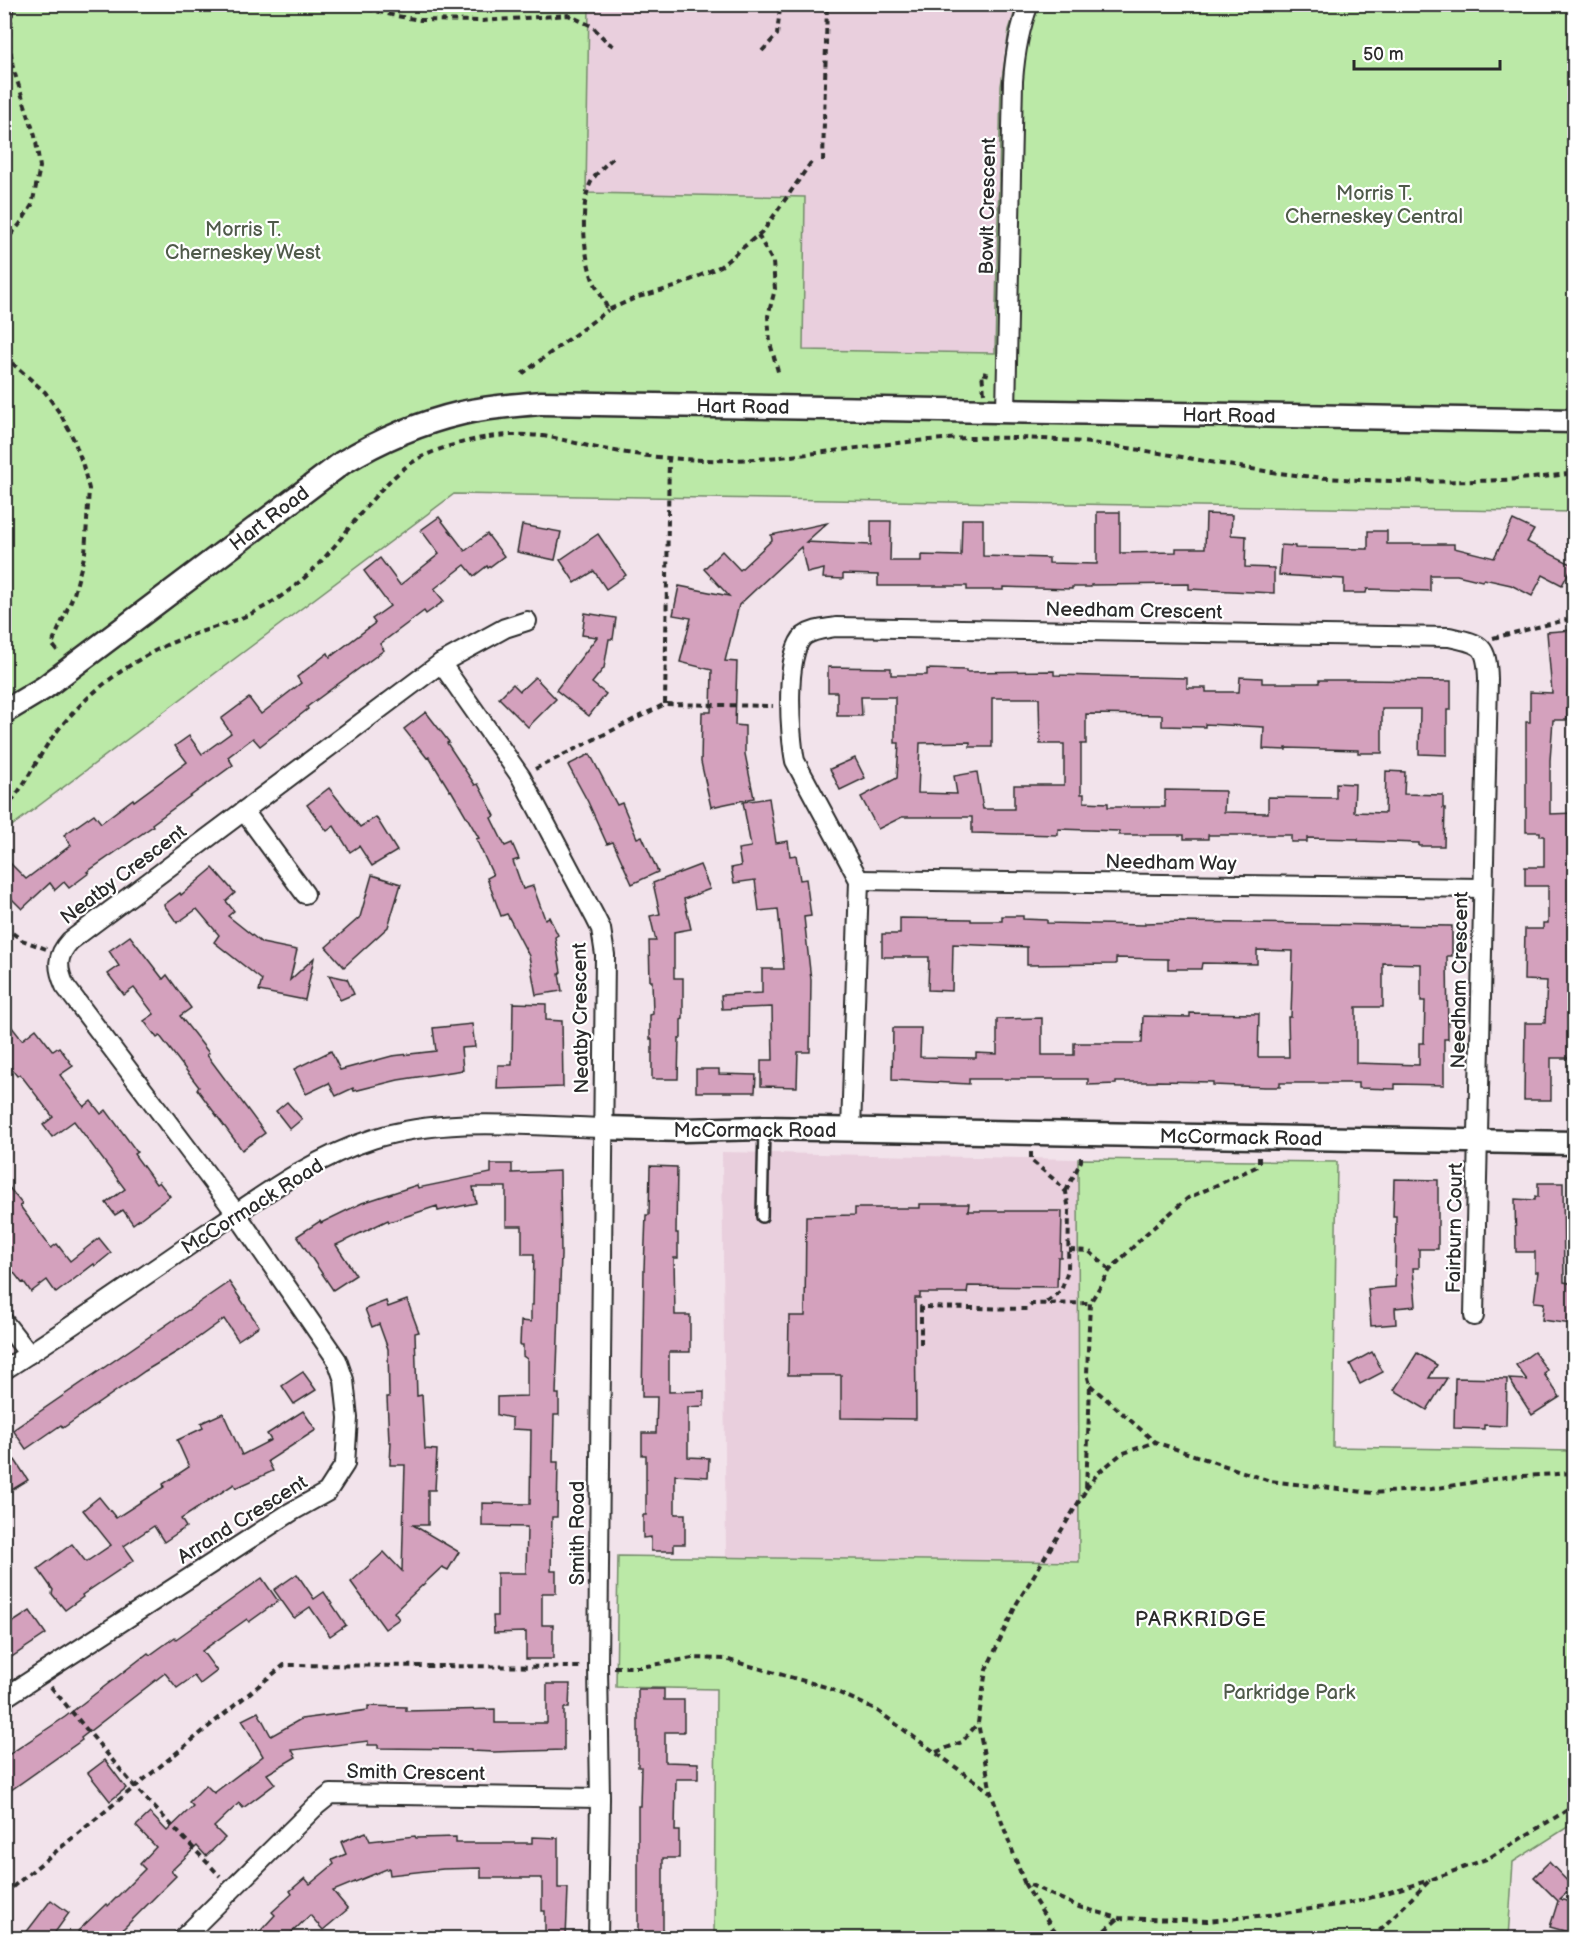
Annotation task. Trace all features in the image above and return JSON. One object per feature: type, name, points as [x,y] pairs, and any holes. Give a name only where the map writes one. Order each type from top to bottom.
[{"type":"street","name":"Bowlt Crescent","points":[[1006,410],[1013,81],[1017,47],[1029,4]]},
{"type":"street","name":"Hart Road","points":[[4,712],[44,688],[342,463],[399,433],[464,412],[541,403],[1575,421]]},
{"type":"street","name":"Neatby Crescent","points":[[236,1213],[65,986],[58,961],[60,955],[70,941],[441,663],[505,628],[527,621]]},
{"type":"street","name":"Needham Crescent","points":[[859,880],[795,761],[792,744],[791,667],[803,637],[817,629],[836,627],[1449,637],[1475,643],[1483,650],[1487,661],[1478,1142]]},
{"type":"street","name":"Neatby Crescent","points":[[441,663],[521,777],[601,929],[605,955],[603,1128]]},
{"type":"street","points":[[244,811],[305,894]]},
{"type":"street","points":[[851,1130],[859,880]]},
{"type":"street","name":"Needham Way","points":[[859,880],[1484,888]]},
{"type":"street","name":"McCormack Road","points":[[4,1371],[236,1213],[326,1158],[373,1139],[423,1129],[475,1125],[684,1130],[764,1128],[1575,1143]]},
{"type":"street","name":"Smith Road","points":[[598,1938],[603,1128]]},
{"type":"street","name":"Fairburn Court","points":[[1474,1316],[1478,1142]]},
{"type":"street","name":"Arrand Crescent","points":[[4,1698],[291,1512],[327,1492],[345,1464],[348,1418],[344,1380],[337,1360],[236,1213]]},
{"type":"street","points":[[4,1322],[29,1354]]},
{"type":"street","name":"Smith Crescent","points":[[183,1938],[283,1838],[331,1794],[600,1798]]},
{"type":"lane","points":[[762,1217],[764,1128]]},
{"type":"path","points":[[4,243],[32,205],[40,167],[36,136],[13,68],[9,41],[13,4]]},
{"type":"path","points":[[347,4],[420,20],[482,21],[568,15],[592,26],[615,47]]},
{"type":"path","points":[[762,51],[777,35],[782,4]]},
{"type":"path","points":[[823,161],[827,4]]},
{"type":"path","points":[[608,310],[590,270],[586,252],[585,222],[590,185],[604,165],[614,158]]},
{"type":"path","points":[[522,374],[608,310],[638,297],[675,287],[721,266],[758,235],[780,208],[812,161]]},
{"type":"path","points":[[758,235],[773,262],[775,289],[768,316],[770,343],[779,375]]},
{"type":"path","points":[[4,356],[45,392],[61,415],[74,440],[89,489],[85,553],[74,594],[52,644]]},
{"type":"path","points":[[4,810],[22,787],[48,744],[70,715],[92,693],[157,650],[177,640],[248,615],[280,598],[313,571],[339,542],[363,509],[404,468],[427,454],[479,439],[498,435],[544,436],[609,450],[669,458],[740,460],[802,456],[930,440],[1028,439],[1092,443],[1326,479],[1463,482],[1575,473]]},
{"type":"path","points":[[665,704],[669,458]]},
{"type":"path","points":[[1515,633],[1575,618]]},
{"type":"path","points":[[538,768],[665,704],[772,706]]},
{"type":"path","points":[[4,927],[22,940],[60,955]]},
{"type":"path","points":[[1031,1160],[1066,1192],[1069,1211],[1068,1270],[1061,1291],[1045,1304]]},
{"type":"path","points":[[1066,1192],[1081,1161]]},
{"type":"path","points":[[1086,1490],[1090,1303],[1110,1270],[1146,1233],[1188,1198],[1256,1167],[1259,1163]]},
{"type":"path","points":[[1069,1250],[1089,1251],[1110,1270]]},
{"type":"path","points":[[921,1344],[921,1307],[1027,1309],[1032,1304],[1090,1303]]},
{"type":"path","points":[[1090,1385],[1155,1442],[1270,1481],[1373,1493],[1431,1489],[1506,1477],[1575,1473]]},
{"type":"path","points":[[1061,1938],[1052,1928],[1024,1882],[991,1793],[978,1724],[986,1670],[1017,1603],[1098,1473],[1120,1454],[1155,1442]]},
{"type":"path","points":[[598,1667],[641,1667],[692,1658],[725,1659],[826,1687],[875,1709],[991,1793]]},
{"type":"path","points":[[4,1894],[284,1665],[576,1667]]},
{"type":"path","points":[[54,1690],[135,1787],[219,1875]]},
{"type":"path","points":[[936,1752],[962,1742],[978,1724]]},
{"type":"path","points":[[1024,1882],[1079,1907],[1119,1918],[1207,1921],[1278,1914],[1356,1902],[1430,1880],[1489,1858],[1575,1806]]},
{"type":"path","points":[[1372,1938],[1430,1880]]},
{"type":"path","points":[[1098,1938],[1119,1918]]},
{"type":"shaded area","points":[[589,5],[1017,5],[1004,54],[999,136],[996,353],[803,350],[586,193]]},
{"type":"shaded area","points":[[722,1152],[1078,1159],[1079,1563],[726,1557]]},
{"type":"green space","points":[[5,5],[589,5],[586,193],[805,197],[803,350],[995,353],[1001,86],[1009,30],[1017,5],[1574,5],[1574,512],[454,494],[5,831]]},
{"type":"green space","name":"Parkridge Park","points":[[1078,1159],[1337,1162],[1333,1447],[1574,1451],[1574,1823],[1513,1862],[1508,1938],[714,1938],[716,1689],[616,1687],[618,1556],[1079,1562]]},
{"type":"building","points":[[1097,512],[1120,512],[1120,553],[1176,552],[1176,548],[1205,548],[1206,514],[1232,515],[1231,535],[1246,536],[1245,567],[1274,568],[1274,593],[1189,589],[1189,584],[1091,585],[1091,587],[1072,587],[1072,589],[1003,587],[1003,590],[967,590],[967,586],[878,586],[878,575],[843,574],[843,579],[823,578],[824,569],[807,573],[801,547],[739,605],[725,661],[737,662],[735,725],[745,726],[745,754],[754,798],[711,807],[701,762],[702,712],[711,712],[712,670],[680,662],[691,618],[673,615],[679,586],[729,596],[704,569],[722,551],[740,570],[772,540],[771,535],[827,523],[806,542],[871,545],[871,521],[891,521],[890,561],[921,561],[921,555],[961,556],[962,519],[983,519],[983,556],[1049,558],[1049,563],[1097,564]]},
{"type":"building","points":[[439,517],[465,551],[487,534],[504,556],[474,576],[465,565],[434,589],[444,601],[426,614],[424,611],[380,644],[384,650],[307,707],[308,709],[260,746],[253,738],[228,757],[233,765],[152,824],[153,826],[87,872],[89,873],[69,888],[64,882],[55,890],[50,883],[22,909],[12,899],[4,906],[4,857],[26,879],[71,845],[64,835],[94,814],[101,823],[187,762],[175,746],[189,736],[202,754],[231,733],[221,719],[249,698],[261,714],[301,683],[297,677],[328,653],[330,657],[375,623],[372,619],[390,606],[364,571],[380,558],[400,585],[439,554],[421,530]]},
{"type":"building","points":[[1513,520],[1534,530],[1527,542],[1573,565],[1562,585],[1543,575],[1532,596],[1511,585],[1484,579],[1482,581],[1457,575],[1430,575],[1430,591],[1367,589],[1366,593],[1344,593],[1344,579],[1279,575],[1281,545],[1295,546],[1295,548],[1368,549],[1368,531],[1387,531],[1387,544],[1454,544],[1454,548],[1494,558]]},
{"type":"building","points":[[522,525],[561,532],[555,560],[517,552]]},
{"type":"building","points":[[598,534],[626,575],[606,589],[594,571],[575,583],[560,560]]},
{"type":"building","points":[[585,613],[616,618],[613,639],[609,639],[604,668],[592,683],[606,694],[589,716],[556,690],[597,637],[582,635]]},
{"type":"building","points":[[1573,630],[1575,668],[1568,669],[1567,720],[1553,720],[1550,760],[1550,814],[1575,813],[1572,910],[1575,910],[1575,950],[1572,950],[1570,1058],[1551,1058],[1551,1100],[1524,1100],[1525,1023],[1545,1023],[1547,981],[1524,980],[1525,929],[1543,929],[1543,923],[1548,923],[1548,886],[1525,886],[1525,867],[1544,867],[1544,836],[1540,836],[1540,832],[1526,832],[1526,722],[1530,722],[1530,692],[1552,693],[1547,632]]},
{"type":"building","points":[[828,667],[891,668],[891,675],[927,675],[927,669],[966,670],[966,672],[1054,671],[1054,675],[1187,678],[1187,688],[1206,688],[1206,692],[1239,692],[1240,677],[1262,678],[1262,683],[1319,683],[1319,680],[1451,681],[1451,710],[1447,710],[1447,755],[1419,754],[1420,709],[1382,709],[1382,753],[1358,753],[1358,750],[1263,749],[1264,727],[1205,724],[1205,727],[1162,726],[1162,715],[1086,714],[1086,744],[1081,744],[1081,794],[1084,794],[1084,802],[1108,803],[1108,807],[1165,807],[1165,790],[1225,791],[1224,812],[1268,813],[1268,797],[1336,798],[1336,783],[1355,784],[1354,812],[1385,813],[1386,771],[1405,772],[1404,794],[1443,795],[1444,846],[1419,846],[1419,843],[1358,841],[1358,839],[1307,838],[1307,842],[1291,842],[1291,835],[1208,835],[1208,839],[1184,839],[1184,835],[1119,835],[1119,831],[1058,829],[1058,835],[972,833],[972,817],[902,817],[878,829],[861,797],[897,778],[899,743],[895,743],[895,697],[861,697],[862,716],[837,716],[837,692],[828,692]],"holes":[[[992,698],[1039,698],[1040,744],[1064,744],[1064,785],[1014,785],[1014,809],[983,809],[977,772],[954,776],[957,794],[918,793],[920,743],[970,742],[970,747],[992,747]]]},
{"type":"building","points":[[535,677],[556,699],[528,727],[499,698],[513,684],[520,691]]},
{"type":"building","points":[[426,712],[449,742],[447,743],[475,785],[478,784],[495,816],[491,818],[505,846],[512,843],[519,859],[513,861],[523,889],[533,886],[545,919],[549,917],[558,935],[555,937],[562,991],[536,995],[529,956],[507,914],[501,916],[487,878],[493,875],[476,839],[479,838],[429,757],[427,758],[404,729]]},
{"type":"building","points":[[590,754],[617,805],[622,803],[637,838],[642,836],[658,872],[632,884],[613,842],[607,844],[568,765]]},
{"type":"building","points":[[855,758],[865,778],[840,790],[830,769]]},
{"type":"building","points":[[329,788],[360,827],[376,817],[397,851],[372,866],[359,846],[350,852],[334,826],[327,831],[307,805]]},
{"type":"building","points":[[769,798],[776,843],[788,841],[790,856],[796,855],[800,880],[806,879],[811,916],[804,917],[811,980],[810,1052],[798,1052],[797,1087],[761,1086],[761,1060],[773,1060],[772,1007],[722,1009],[721,995],[762,993],[762,969],[784,969],[778,909],[759,911],[755,880],[734,883],[731,868],[741,866],[738,849],[751,847],[743,802]]},
{"type":"building","points":[[700,865],[710,889],[684,899],[691,929],[674,932],[674,978],[683,978],[683,1019],[681,1020],[681,1038],[679,1038],[678,1079],[652,1079],[650,1015],[653,1014],[649,941],[656,941],[650,916],[660,914],[653,883]]},
{"type":"building","points":[[213,868],[235,893],[226,901],[234,911],[228,916],[262,943],[297,950],[290,980],[314,958],[305,1000],[259,991],[262,980],[214,942],[219,935],[197,909],[177,923],[164,905],[180,893],[181,895]]},
{"type":"building","points":[[372,875],[401,884],[388,927],[344,967],[326,947],[360,917]]},
{"type":"building","points":[[1002,916],[1023,916],[1023,919],[1047,920],[1047,923],[1145,925],[1145,923],[1181,922],[1452,926],[1452,956],[1447,956],[1448,1039],[1444,1039],[1444,1085],[1395,1084],[1395,1089],[1358,1088],[1358,1083],[1280,1083],[1280,1087],[1265,1087],[1213,1085],[1213,1082],[1156,1081],[1088,1085],[1088,1079],[969,1079],[969,1084],[892,1080],[893,1028],[921,1028],[920,1057],[976,1058],[976,1053],[997,1054],[997,1019],[1042,1018],[1042,1055],[1074,1055],[1074,1043],[1142,1043],[1143,1016],[1190,1017],[1190,1013],[1259,1014],[1258,1057],[1289,1057],[1288,1017],[1291,1017],[1293,951],[1257,950],[1257,964],[1202,963],[1201,969],[1168,969],[1168,959],[1116,958],[1116,964],[1027,965],[1027,947],[953,944],[952,991],[928,990],[929,957],[882,957],[882,934],[900,934],[900,918],[1002,921]],"holes":[[[1383,963],[1421,964],[1421,1001],[1425,1001],[1424,1043],[1419,1043],[1419,1065],[1356,1063],[1356,1007],[1383,1007]]]},
{"type":"building","points":[[130,936],[163,979],[167,975],[191,1008],[180,1016],[265,1133],[242,1150],[197,1089],[199,1087],[160,1036],[157,1038],[144,1021],[154,1014],[134,988],[124,995],[108,974],[119,966],[109,951]]},
{"type":"building","points":[[329,975],[347,979],[354,994],[340,1000]]},
{"type":"building","points":[[513,1003],[546,1004],[546,1020],[562,1021],[563,1087],[497,1089],[498,1065],[512,1065]]},
{"type":"building","points":[[4,1017],[22,1040],[36,1029],[53,1051],[59,1047],[73,1066],[60,1075],[84,1107],[91,1101],[101,1114],[106,1110],[137,1152],[134,1154],[156,1184],[159,1182],[170,1196],[133,1224],[123,1210],[115,1215],[106,1203],[125,1189],[74,1121],[52,1137],[43,1125],[53,1117],[20,1074],[17,1076],[4,1059]]},
{"type":"building","points":[[472,1024],[475,1047],[461,1048],[463,1070],[398,1080],[354,1091],[353,1088],[336,1096],[329,1083],[306,1094],[294,1069],[331,1051],[340,1070],[392,1056],[436,1051],[433,1028]]},
{"type":"building","points":[[696,1069],[719,1069],[719,1074],[756,1075],[755,1092],[696,1092]]},
{"type":"building","points":[[287,1102],[302,1119],[290,1129],[276,1111]]},
{"type":"building","points":[[491,1164],[512,1164],[512,1173],[560,1171],[561,1255],[556,1394],[559,1394],[559,1415],[554,1415],[553,1462],[558,1462],[557,1517],[552,1517],[551,1571],[556,1571],[556,1593],[542,1593],[542,1625],[553,1625],[553,1659],[526,1659],[526,1632],[494,1633],[493,1616],[497,1616],[497,1573],[526,1573],[527,1527],[482,1526],[482,1503],[530,1504],[531,1430],[512,1429],[512,1418],[497,1415],[497,1397],[527,1396],[527,1359],[523,1356],[523,1345],[520,1345],[521,1321],[531,1322],[531,1305],[533,1305],[534,1254],[522,1254],[522,1226],[506,1226],[506,1187],[473,1187],[476,1203],[438,1211],[437,1206],[389,1222],[388,1220],[336,1245],[356,1275],[333,1290],[297,1236],[320,1221],[321,1223],[362,1203],[417,1185],[418,1188],[491,1173]]},
{"type":"building","points":[[650,1166],[677,1167],[678,1258],[674,1258],[675,1315],[690,1315],[690,1352],[669,1352],[669,1392],[704,1391],[704,1406],[688,1407],[688,1457],[709,1458],[708,1477],[675,1475],[675,1514],[685,1514],[685,1544],[674,1544],[674,1551],[651,1551],[651,1537],[643,1538],[643,1515],[646,1515],[646,1455],[642,1455],[642,1433],[656,1433],[657,1397],[642,1397],[644,1269],[646,1215],[649,1215]]},
{"type":"building","points":[[1394,1179],[1438,1180],[1438,1249],[1419,1249],[1419,1268],[1413,1268],[1416,1306],[1395,1308],[1396,1324],[1371,1326],[1368,1289],[1395,1287]]},
{"type":"building","points":[[4,1181],[51,1248],[57,1244],[70,1261],[99,1238],[111,1253],[56,1293],[47,1280],[31,1292],[4,1260]]},
{"type":"building","points":[[1538,1183],[1563,1183],[1564,1282],[1575,1284],[1572,1324],[1542,1320],[1544,1303],[1534,1302],[1538,1272],[1535,1272],[1535,1252],[1516,1252],[1515,1199],[1535,1200],[1535,1196],[1538,1197]]},
{"type":"building","points":[[920,1204],[969,1204],[968,1211],[1062,1211],[1061,1257],[1058,1257],[1057,1287],[968,1286],[967,1293],[920,1293],[920,1298],[915,1298],[916,1419],[841,1418],[841,1375],[788,1375],[789,1316],[805,1316],[806,1216],[855,1215],[855,1208],[920,1208]]},
{"type":"building","points":[[229,1282],[259,1326],[238,1340],[224,1319],[63,1428],[61,1425],[26,1449],[13,1430]]},
{"type":"building","points":[[407,1300],[419,1332],[415,1333],[417,1396],[422,1395],[425,1449],[437,1450],[435,1490],[428,1490],[428,1525],[413,1525],[459,1552],[448,1570],[442,1567],[394,1612],[399,1619],[385,1629],[351,1582],[384,1552],[402,1571],[405,1465],[390,1465],[391,1442],[389,1442],[387,1397],[389,1397],[388,1349],[379,1324],[372,1327],[365,1309],[386,1301],[388,1307]]},
{"type":"building","points":[[1372,1352],[1383,1372],[1360,1384],[1350,1364]]},
{"type":"building","points":[[1534,1352],[1547,1370],[1544,1374],[1560,1397],[1532,1415],[1509,1379],[1527,1380],[1516,1365]]},
{"type":"building","points":[[1417,1353],[1437,1365],[1429,1378],[1447,1378],[1427,1410],[1394,1390]]},
{"type":"building","points":[[303,1372],[316,1390],[294,1404],[282,1386]]},
{"type":"building","points":[[1455,1378],[1507,1379],[1506,1426],[1484,1425],[1484,1429],[1454,1428]]},
{"type":"building","points":[[303,1411],[316,1430],[268,1461],[273,1471],[236,1488],[234,1484],[181,1519],[186,1527],[164,1542],[154,1526],[124,1546],[134,1560],[82,1595],[83,1597],[65,1610],[52,1594],[53,1590],[38,1569],[72,1544],[86,1562],[111,1545],[83,1510],[99,1497],[116,1518],[164,1487],[163,1484],[189,1467],[177,1440],[203,1428],[201,1423],[223,1413],[242,1455],[271,1440],[267,1434]]},
{"type":"building","points":[[15,1460],[28,1480],[10,1491],[4,1483],[4,1467]]},
{"type":"building","points":[[297,1574],[314,1599],[324,1592],[346,1625],[330,1636],[310,1607],[294,1618],[274,1590]]},
{"type":"building","points":[[262,1578],[278,1601],[249,1622],[247,1619],[202,1651],[217,1671],[200,1684],[194,1676],[177,1688],[165,1673],[81,1738],[82,1740],[4,1795],[4,1758],[65,1717],[148,1653],[150,1655],[175,1637],[176,1639]]},
{"type":"building","points":[[30,1611],[46,1634],[4,1662],[4,1628]]},
{"type":"building","points":[[547,1684],[570,1684],[569,1708],[564,1708],[564,1750],[494,1752],[471,1751],[471,1749],[378,1748],[378,1745],[368,1745],[368,1741],[292,1750],[296,1757],[267,1774],[275,1784],[243,1808],[239,1803],[214,1827],[225,1838],[206,1856],[197,1846],[171,1871],[176,1876],[114,1938],[85,1938],[78,1931],[106,1904],[108,1906],[145,1869],[140,1864],[156,1847],[136,1826],[150,1813],[167,1831],[193,1806],[189,1802],[206,1785],[214,1793],[263,1756],[242,1720],[258,1712],[271,1736],[301,1719],[368,1710],[368,1706],[406,1707],[406,1711],[495,1709],[495,1723],[547,1723]]},
{"type":"building","points":[[638,1689],[664,1689],[664,1700],[684,1700],[684,1732],[665,1732],[665,1762],[698,1763],[698,1779],[676,1779],[675,1831],[679,1831],[679,1858],[663,1858],[663,1938],[638,1938],[638,1806],[640,1806],[641,1767],[638,1767]]},
{"type":"building","points":[[105,1760],[126,1788],[110,1801],[88,1773]]},
{"type":"building","points":[[366,1832],[370,1841],[415,1836],[416,1838],[456,1837],[456,1843],[532,1843],[532,1837],[558,1838],[558,1888],[568,1888],[566,1938],[545,1938],[542,1878],[481,1878],[481,1868],[443,1869],[390,1875],[389,1868],[333,1891],[348,1909],[323,1930],[310,1915],[286,1938],[254,1938],[275,1915],[272,1912],[292,1894],[290,1891],[305,1878],[310,1884],[334,1864],[332,1860],[346,1854],[341,1842]]},
{"type":"building","points":[[1549,1862],[1573,1887],[1560,1899],[1575,1904],[1575,1934],[1550,1927],[1558,1901],[1534,1877]]},
{"type":"building","points":[[51,1900],[69,1913],[51,1938],[22,1938]]},
{"type":"district","name":"PARKRIDGE","points":[[1201,1619]]},
{"type":"park label","name":"Morris T. Cherneskey Central","points":[[1374,204]]},
{"type":"park label","name":"Morris T. Cherneskey West","points":[[243,240]]}]
